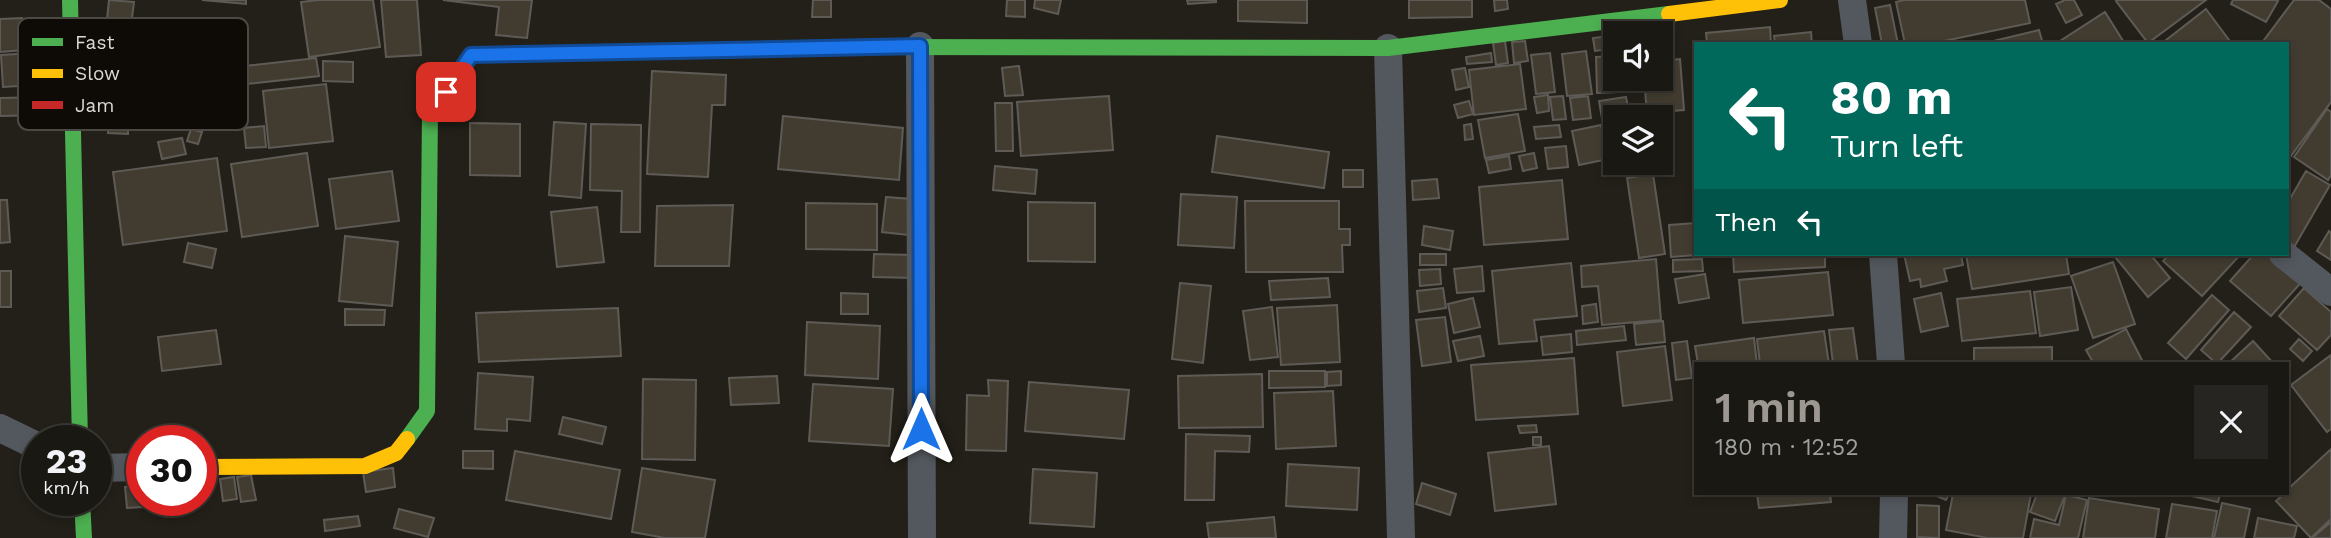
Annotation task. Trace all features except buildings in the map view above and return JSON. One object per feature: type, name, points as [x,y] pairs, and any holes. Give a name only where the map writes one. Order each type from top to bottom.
[{"type":"street","points":[[70,0],[70,18]]},
{"type":"street","points":[[217,467],[365,466],[396,453],[427,411],[430,112],[471,55],[920,46],[1388,48],[1780,0]]},
{"type":"street","points":[[1852,0],[1858,42]]},
{"type":"street","points":[[920,46],[922,538]]},
{"type":"street","points":[[1388,48],[1401,538]]},
{"type":"street","points":[[73,130],[80,425]]},
{"type":"street","points":[[1883,256],[1891,362]]},
{"type":"street","points":[[2286,256],[2331,292]]},
{"type":"street","points":[[0,428],[21,438]]},
{"type":"street","points":[[1893,538],[1894,495]]},
{"type":"street","points":[[83,516],[84,538]]},
{"type":"traffic: fast","points":[[70,0],[70,18]]},
{"type":"traffic: fast","points":[[879,47],[1388,48],[1669,14]]},
{"type":"traffic: fast","points":[[407,439],[427,411],[430,112],[471,55],[693,51]]},
{"type":"traffic: fast","points":[[73,130],[80,425]]},
{"type":"traffic: fast","points":[[83,516],[84,538]]},
{"type":"traffic: slow","points":[[1669,14],[1780,0]]},
{"type":"traffic: slow","points":[[217,467],[365,466],[396,453],[407,439]]},
{"type":"traffic: jam","points":[[693,51],[879,47]]},
{"type":"route","points":[[446,92],[471,55],[920,46],[921,429]]}]
